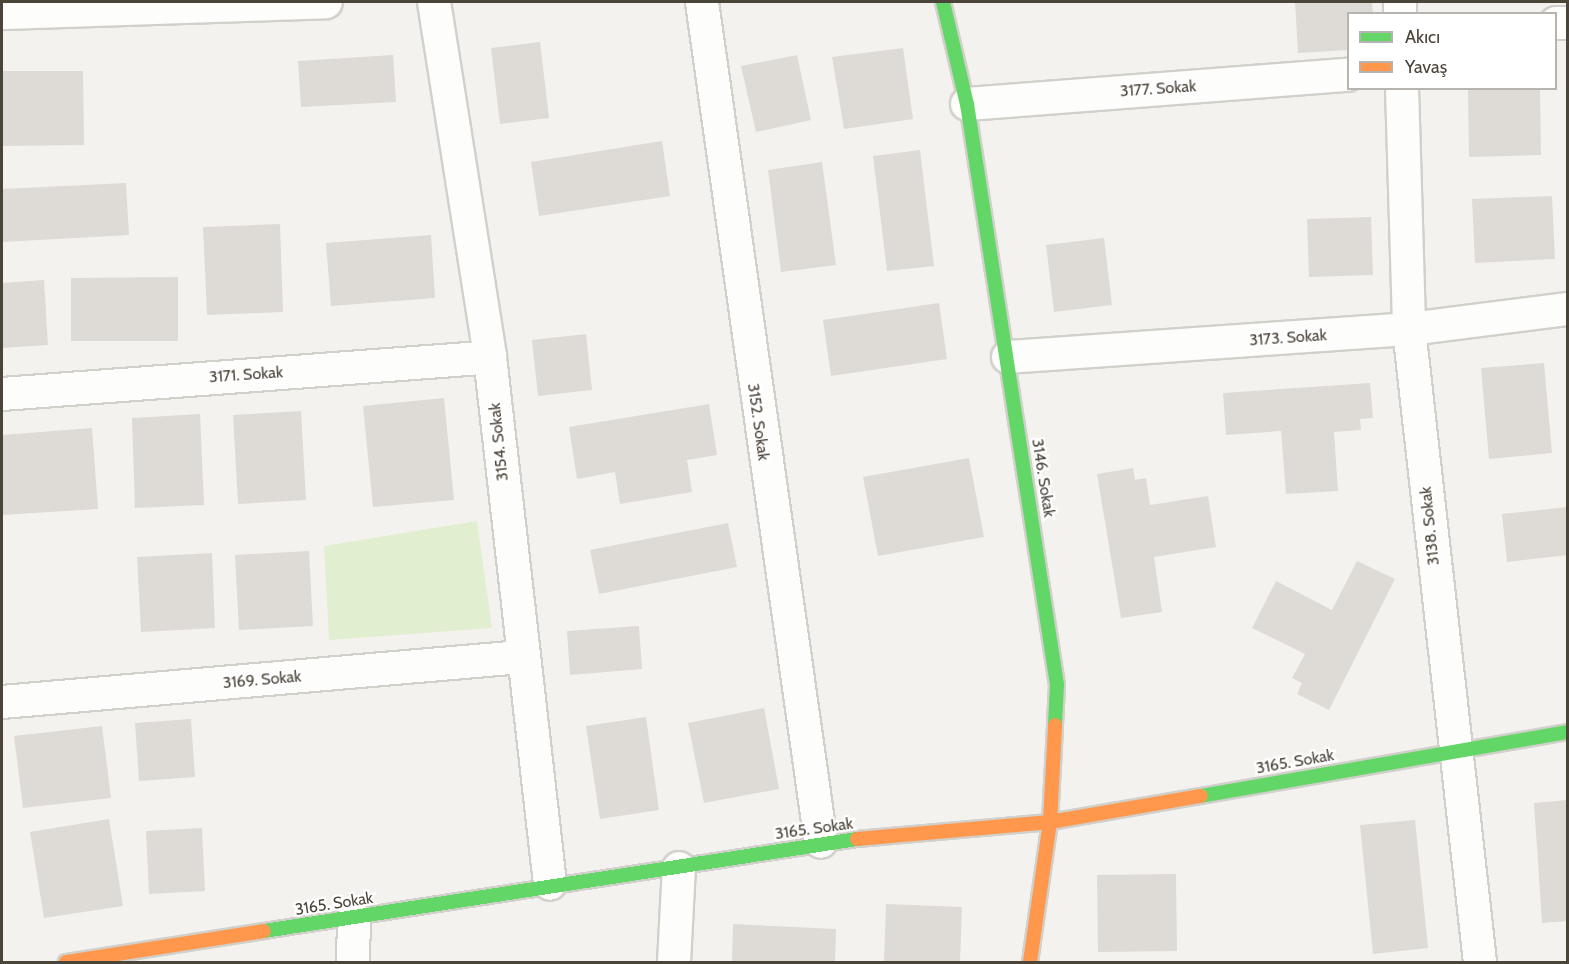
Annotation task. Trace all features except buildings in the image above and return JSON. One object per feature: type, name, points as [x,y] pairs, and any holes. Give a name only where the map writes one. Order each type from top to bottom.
[{"type":"street","points":[[2,13],[326,2]]},
{"type":"street","name":"3154. Sokak","points":[[434,2],[490,357],[522,657],[550,884]]},
{"type":"street","name":"3152. Sokak","points":[[702,2],[821,842]]},
{"type":"street","name":"3146. Sokak","points":[[943,2],[967,104],[1057,685],[1050,822],[1030,963]]},
{"type":"street","name":"3177. Sokak","points":[[967,104],[1347,75]]},
{"type":"street","name":"3138. Sokak","points":[[1402,90],[1409,329],[1452,751],[1480,963]]},
{"type":"street","name":"3173. Sokak","points":[[1008,357],[1409,329],[1568,309]]},
{"type":"street","name":"3171. Sokak","points":[[2,394],[490,357]]},
{"type":"street","name":"3169. Sokak","points":[[2,702],[522,657]]},
{"type":"street","name":"3165. Sokak","points":[[66,963],[354,918],[550,884],[679,868],[821,842],[1050,822],[1568,732]]},
{"type":"street","points":[[674,963],[679,868]]},
{"type":"street","points":[[353,963],[354,918]]},
{"type":"green space","points":[[477,521],[492,628],[329,640],[324,546]]},
{"type":"traffic: fast","points":[[943,2],[967,104],[1057,685],[1055,725]]},
{"type":"traffic: fast","points":[[1201,796],[1568,732]]},
{"type":"traffic: fast","points":[[264,931],[857,839]]},
{"type":"traffic: slow","points":[[1030,962],[1050,822],[1055,725]]},
{"type":"traffic: slow","points":[[857,839],[1050,822],[1201,796]]},
{"type":"traffic: slow","points":[[66,962],[264,931]]}]
